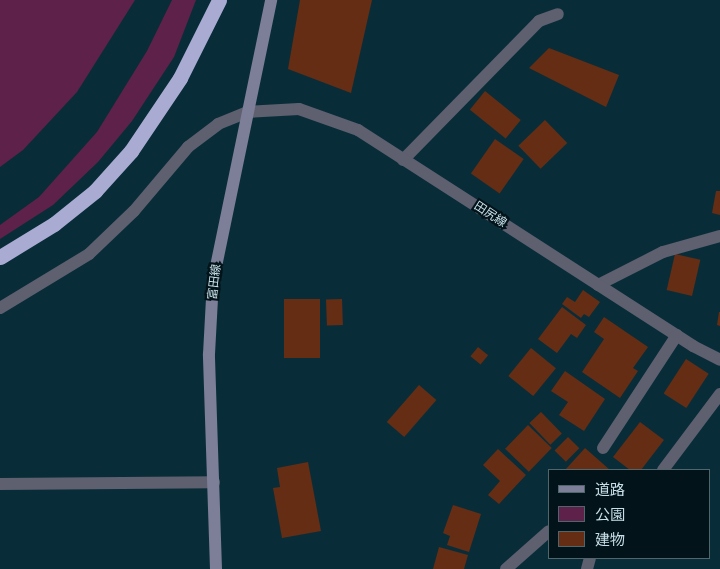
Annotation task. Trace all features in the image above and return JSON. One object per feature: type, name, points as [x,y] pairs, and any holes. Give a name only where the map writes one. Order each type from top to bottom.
[{"type":"highway","points":[[0,257],[54,224],[95,191],[131,151],[180,78],[219,0]]},
{"type":"street","name":"富田線","points":[[216,569],[209,354],[214,281],[271,0]]},
{"type":"street","points":[[403,160],[539,20],[558,14]]},
{"type":"street","name":"田尻線","points":[[0,308],[89,254],[134,210],[188,146],[218,124],[247,112],[299,109],[358,130],[677,336],[720,360]]},
{"type":"street","points":[[598,285],[663,252],[720,236]]},
{"type":"street","points":[[603,448],[677,336]]},
{"type":"street","points":[[664,469],[720,394]]},
{"type":"street","points":[[0,484],[214,482]]},
{"type":"street","points":[[506,569],[548,532]]},
{"type":"green space","points":[[0,0],[135,0],[77,92],[23,150],[0,167]]},
{"type":"green space","points":[[172,0],[196,0],[174,57],[132,121],[98,162],[53,205],[0,239],[0,225],[39,197],[97,132],[147,51]]},
{"type":"building","points":[[300,0],[372,0],[351,93],[288,69]]},
{"type":"building","points":[[549,48],[619,75],[606,107],[529,68]]},
{"type":"building","points":[[485,91],[521,120],[506,139],[470,110]]},
{"type":"building","points":[[545,120],[567,143],[541,169],[518,146]]},
{"type":"building","points":[[495,139],[524,159],[500,193],[471,173]]},
{"type":"building","points":[[716,191],[720,191],[720,215],[712,213]]},
{"type":"building","points":[[675,254],[700,260],[692,296],[667,290]]},
{"type":"building","points":[[583,290],[600,302],[589,317],[584,314],[581,318],[562,304],[567,297],[575,302]]},
{"type":"building","points":[[284,299],[320,299],[320,358],[284,358]]},
{"type":"building","points":[[342,299],[343,325],[327,326],[326,300]]},
{"type":"building","points":[[562,307],[586,325],[577,338],[571,334],[557,353],[538,339]]},
{"type":"building","points":[[720,312],[720,326],[717,325]]},
{"type":"building","points":[[604,317],[648,347],[633,368],[638,371],[620,398],[582,372],[604,339],[594,332]]},
{"type":"building","points":[[478,347],[488,355],[481,365],[470,356]]},
{"type":"building","points":[[531,348],[556,368],[533,396],[508,376]]},
{"type":"building","points":[[686,359],[709,374],[686,408],[664,393]]},
{"type":"building","points":[[565,371],[605,399],[584,431],[559,415],[568,402],[551,391]]},
{"type":"building","points":[[419,385],[436,400],[404,437],[387,422]]},
{"type":"building","points":[[541,412],[562,434],[550,445],[529,423]]},
{"type":"building","points":[[640,422],[664,440],[642,469],[629,469],[613,457]]},
{"type":"building","points":[[528,425],[552,448],[529,472],[505,449]]},
{"type":"building","points":[[568,437],[579,448],[566,462],[555,450]]},
{"type":"building","points":[[585,448],[609,469],[566,469]]},
{"type":"building","points":[[498,449],[526,475],[499,504],[488,495],[500,481],[483,465]]},
{"type":"building","points":[[308,462],[321,531],[282,538],[273,488],[280,487],[277,468]]},
{"type":"building","points":[[453,505],[481,514],[469,552],[447,545],[450,536],[443,533]]},
{"type":"building","points":[[439,547],[468,555],[464,569],[433,569]]}]
